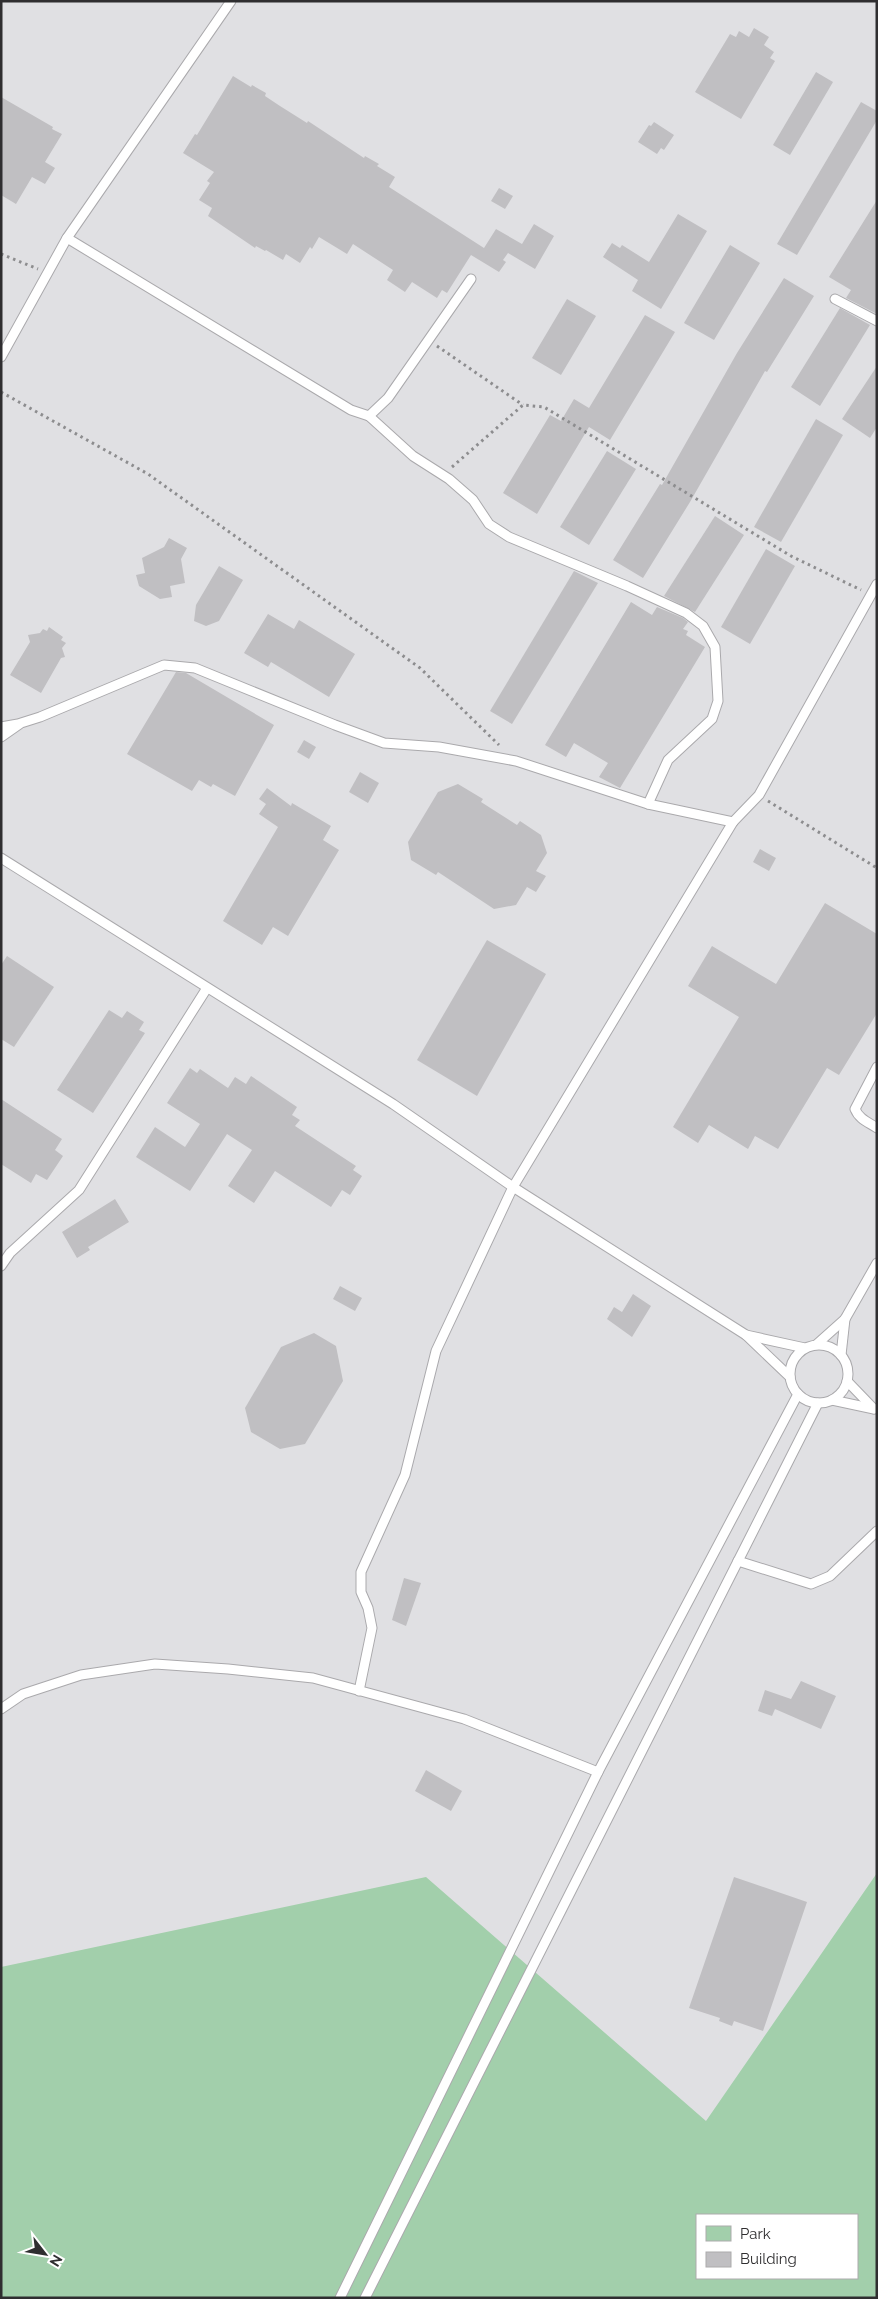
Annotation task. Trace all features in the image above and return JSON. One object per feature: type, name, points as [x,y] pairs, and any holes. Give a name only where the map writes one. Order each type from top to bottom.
[{"type":"lane","points":[[1,357],[67,238],[231,1]]},
{"type":"lane","points":[[67,238],[351,410],[368,416],[413,456],[442,474],[474,500],[489,524],[509,537],[627,586],[686,613],[703,626],[715,647],[718,701],[712,719],[668,760],[648,804]]},
{"type":"lane","points":[[368,416],[388,398],[471,280]]},
{"type":"lane","points":[[835,299],[877,321]]},
{"type":"lane","points":[[358,1691],[372,1628],[368,1608],[361,1592],[361,1572],[405,1475],[436,1351],[513,1187],[733,822],[759,795],[877,584]]},
{"type":"lane","points":[[1,726],[40,718],[164,665],[195,668],[384,743],[439,747],[516,762],[648,804],[733,822]]},
{"type":"lane","points":[[1,737],[21,723]]},
{"type":"lane","points":[[1,858],[392,1104],[513,1187],[746,1335],[790,1377],[798,1394],[810,1402],[818,1403],[832,1400],[876,1409]]},
{"type":"lane","points":[[1,1266],[10,1253],[79,1190],[207,988]]},
{"type":"lane","points":[[877,1067],[855,1109],[857,1115],[877,1128]]},
{"type":"lane","points":[[790,1377],[793,1360],[805,1348],[817,1344],[846,1319],[877,1263]]},
{"type":"lane","points":[[841,1355],[846,1319]]},
{"type":"lane","points":[[746,1335],[805,1348]]},
{"type":"lane","points":[[817,1344],[834,1349],[846,1363],[847,1381],[841,1392],[832,1400]]},
{"type":"lane","points":[[847,1381],[876,1409]]},
{"type":"lane","points":[[340,2298],[598,1772],[798,1394]]},
{"type":"lane","points":[[365,2298],[818,1403]]},
{"type":"lane","points":[[738,1561],[812,1584],[830,1576],[877,1531]]},
{"type":"lane","points":[[1,1709],[23,1694],[81,1675],[155,1664],[228,1669],[313,1678],[464,1720],[598,1772]]},
{"type":"path","points":[[1,254],[48,273]]},
{"type":"path","points":[[429,340],[523,405],[544,407],[792,556],[870,595]]},
{"type":"path","points":[[1,392],[148,474],[420,668],[516,762]]},
{"type":"path","points":[[442,474],[523,405]]},
{"type":"path","points":[[759,795],[877,868]]},
{"type":"green space","points":[[877,1873],[877,2298],[1,2298],[1,1967],[426,1877],[706,2121]]},
{"type":"building","points":[[754,28],[769,37],[764,45],[774,52],[770,58],[775,61],[741,119],[695,92],[730,34],[736,37],[739,31],[749,37]]},
{"type":"building","points":[[816,72],[833,82],[790,155],[773,145]]},
{"type":"building","points":[[233,76],[251,87],[252,85],[266,93],[265,96],[280,106],[307,123],[308,121],[364,158],[365,156],[379,164],[377,166],[395,177],[389,187],[484,248],[496,229],[522,244],[534,224],[554,236],[535,269],[508,253],[503,260],[506,262],[499,272],[471,255],[447,293],[442,290],[437,298],[412,282],[405,292],[387,280],[393,270],[353,244],[347,254],[319,237],[300,263],[286,254],[283,260],[266,250],[256,246],[255,248],[208,216],[212,208],[199,200],[210,183],[207,181],[214,172],[183,153],[195,134],[197,135]]},
{"type":"building","points":[[1,97],[62,134],[45,162],[55,168],[45,184],[32,177],[16,204],[1,195]]},
{"type":"building","points":[[861,102],[877,111],[877,120],[797,255],[777,244]]},
{"type":"building","points":[[654,122],[674,135],[664,150],[661,148],[657,154],[638,142],[649,125],[651,126]]},
{"type":"building","points":[[499,188],[513,196],[505,209],[491,201]]},
{"type":"building","points":[[877,200],[877,314],[846,298],[851,290],[829,277]]},
{"type":"building","points":[[678,214],[707,231],[661,309],[632,291],[638,280],[603,257],[612,243],[620,248],[622,245],[649,262]]},
{"type":"building","points":[[730,245],[760,263],[714,340],[684,323]]},
{"type":"building","points":[[784,278],[814,296],[767,372],[765,371],[690,502],[643,578],[613,560],[660,484],[662,485],[737,353]]},
{"type":"building","points":[[567,299],[596,316],[561,375],[532,358]]},
{"type":"building","points":[[840,308],[870,325],[820,406],[791,387]]},
{"type":"building","points":[[645,315],[675,332],[610,440],[589,427],[537,514],[503,493],[550,415],[561,421],[574,399],[589,408]]},
{"type":"building","points":[[877,366],[877,427],[870,438],[842,419]]},
{"type":"building","points":[[816,419],[843,435],[781,542],[754,527]]},
{"type":"building","points":[[607,451],[636,469],[589,545],[560,527]]},
{"type":"building","points":[[715,516],[744,535],[695,612],[664,596]]},
{"type":"building","points":[[169,538],[187,548],[181,559],[185,583],[170,586],[172,597],[160,599],[139,586],[136,575],[145,573],[142,558],[164,547]]},
{"type":"building","points":[[766,549],[795,566],[750,644],[721,627]]},
{"type":"building","points":[[219,566],[243,580],[219,621],[206,626],[194,621],[196,605]]},
{"type":"building","points":[[574,571],[598,583],[512,724],[490,711]]},
{"type":"building","points":[[631,602],[652,615],[657,607],[683,618],[688,622],[683,629],[688,631],[686,635],[705,647],[620,788],[599,777],[608,763],[574,743],[566,757],[545,745]]},
{"type":"building","points":[[268,614],[294,629],[299,620],[355,654],[329,697],[271,662],[268,667],[244,653]]},
{"type":"building","points":[[49,627],[63,637],[61,640],[66,643],[62,648],[65,657],[61,658],[41,693],[10,675],[30,642],[28,635],[40,633],[43,629],[47,631]]},
{"type":"building","points":[[176,672],[186,673],[274,725],[235,796],[213,784],[211,787],[199,780],[192,791],[127,754]]},
{"type":"building","points":[[304,740],[316,747],[309,759],[297,752]]},
{"type":"building","points":[[360,772],[379,783],[368,803],[349,792]]},
{"type":"building","points":[[458,784],[483,799],[481,802],[517,825],[520,821],[541,835],[547,853],[536,871],[546,876],[536,892],[527,887],[516,905],[494,909],[438,872],[436,875],[411,860],[408,842],[438,792]]},
{"type":"building","points":[[267,788],[291,806],[292,803],[331,826],[323,840],[339,850],[288,936],[273,927],[262,945],[223,921],[278,827],[259,814],[266,804],[259,799]]},
{"type":"building","points":[[760,849],[776,858],[769,871],[753,862]]},
{"type":"building","points":[[825,903],[877,934],[877,1013],[839,1075],[827,1068],[778,1149],[755,1136],[748,1149],[709,1125],[698,1143],[673,1127],[739,1017],[688,986],[712,946],[776,984]]},
{"type":"building","points":[[487,940],[546,974],[477,1096],[417,1060]]},
{"type":"building","points":[[7,956],[54,987],[14,1047],[1,1039],[1,965]]},
{"type":"building","points":[[109,1010],[122,1018],[127,1011],[144,1022],[139,1030],[145,1033],[93,1113],[57,1090]]},
{"type":"building","points":[[190,1068],[197,1073],[200,1069],[228,1088],[235,1077],[246,1084],[251,1076],[297,1107],[292,1115],[300,1120],[295,1126],[356,1166],[353,1170],[362,1176],[350,1195],[342,1190],[331,1207],[275,1171],[254,1203],[228,1186],[252,1150],[227,1134],[190,1191],[136,1157],[155,1127],[185,1147],[200,1124],[167,1103]]},
{"type":"building","points":[[1,1099],[62,1139],[55,1150],[63,1156],[47,1180],[36,1174],[31,1183],[1,1164]]},
{"type":"building","points":[[115,1199],[129,1222],[88,1247],[90,1250],[77,1258],[62,1232]]},
{"type":"building","points":[[340,1286],[362,1298],[355,1311],[333,1299]]},
{"type":"building","points":[[633,1294],[651,1306],[632,1337],[607,1319],[614,1307],[622,1312]]},
{"type":"building","points":[[314,1333],[336,1346],[343,1381],[305,1444],[280,1449],[251,1432],[245,1408],[281,1347]]},
{"type":"building","points":[[404,1578],[421,1583],[406,1626],[392,1620]]},
{"type":"building","points":[[801,1681],[836,1696],[821,1729],[775,1709],[772,1716],[758,1711],[765,1690],[791,1699]]},
{"type":"building","points":[[426,1770],[462,1791],[451,1811],[415,1791]]},
{"type":"building","points":[[734,1877],[807,1902],[763,2031],[734,2021],[732,2026],[719,2021],[720,2018],[689,2008]]}]
